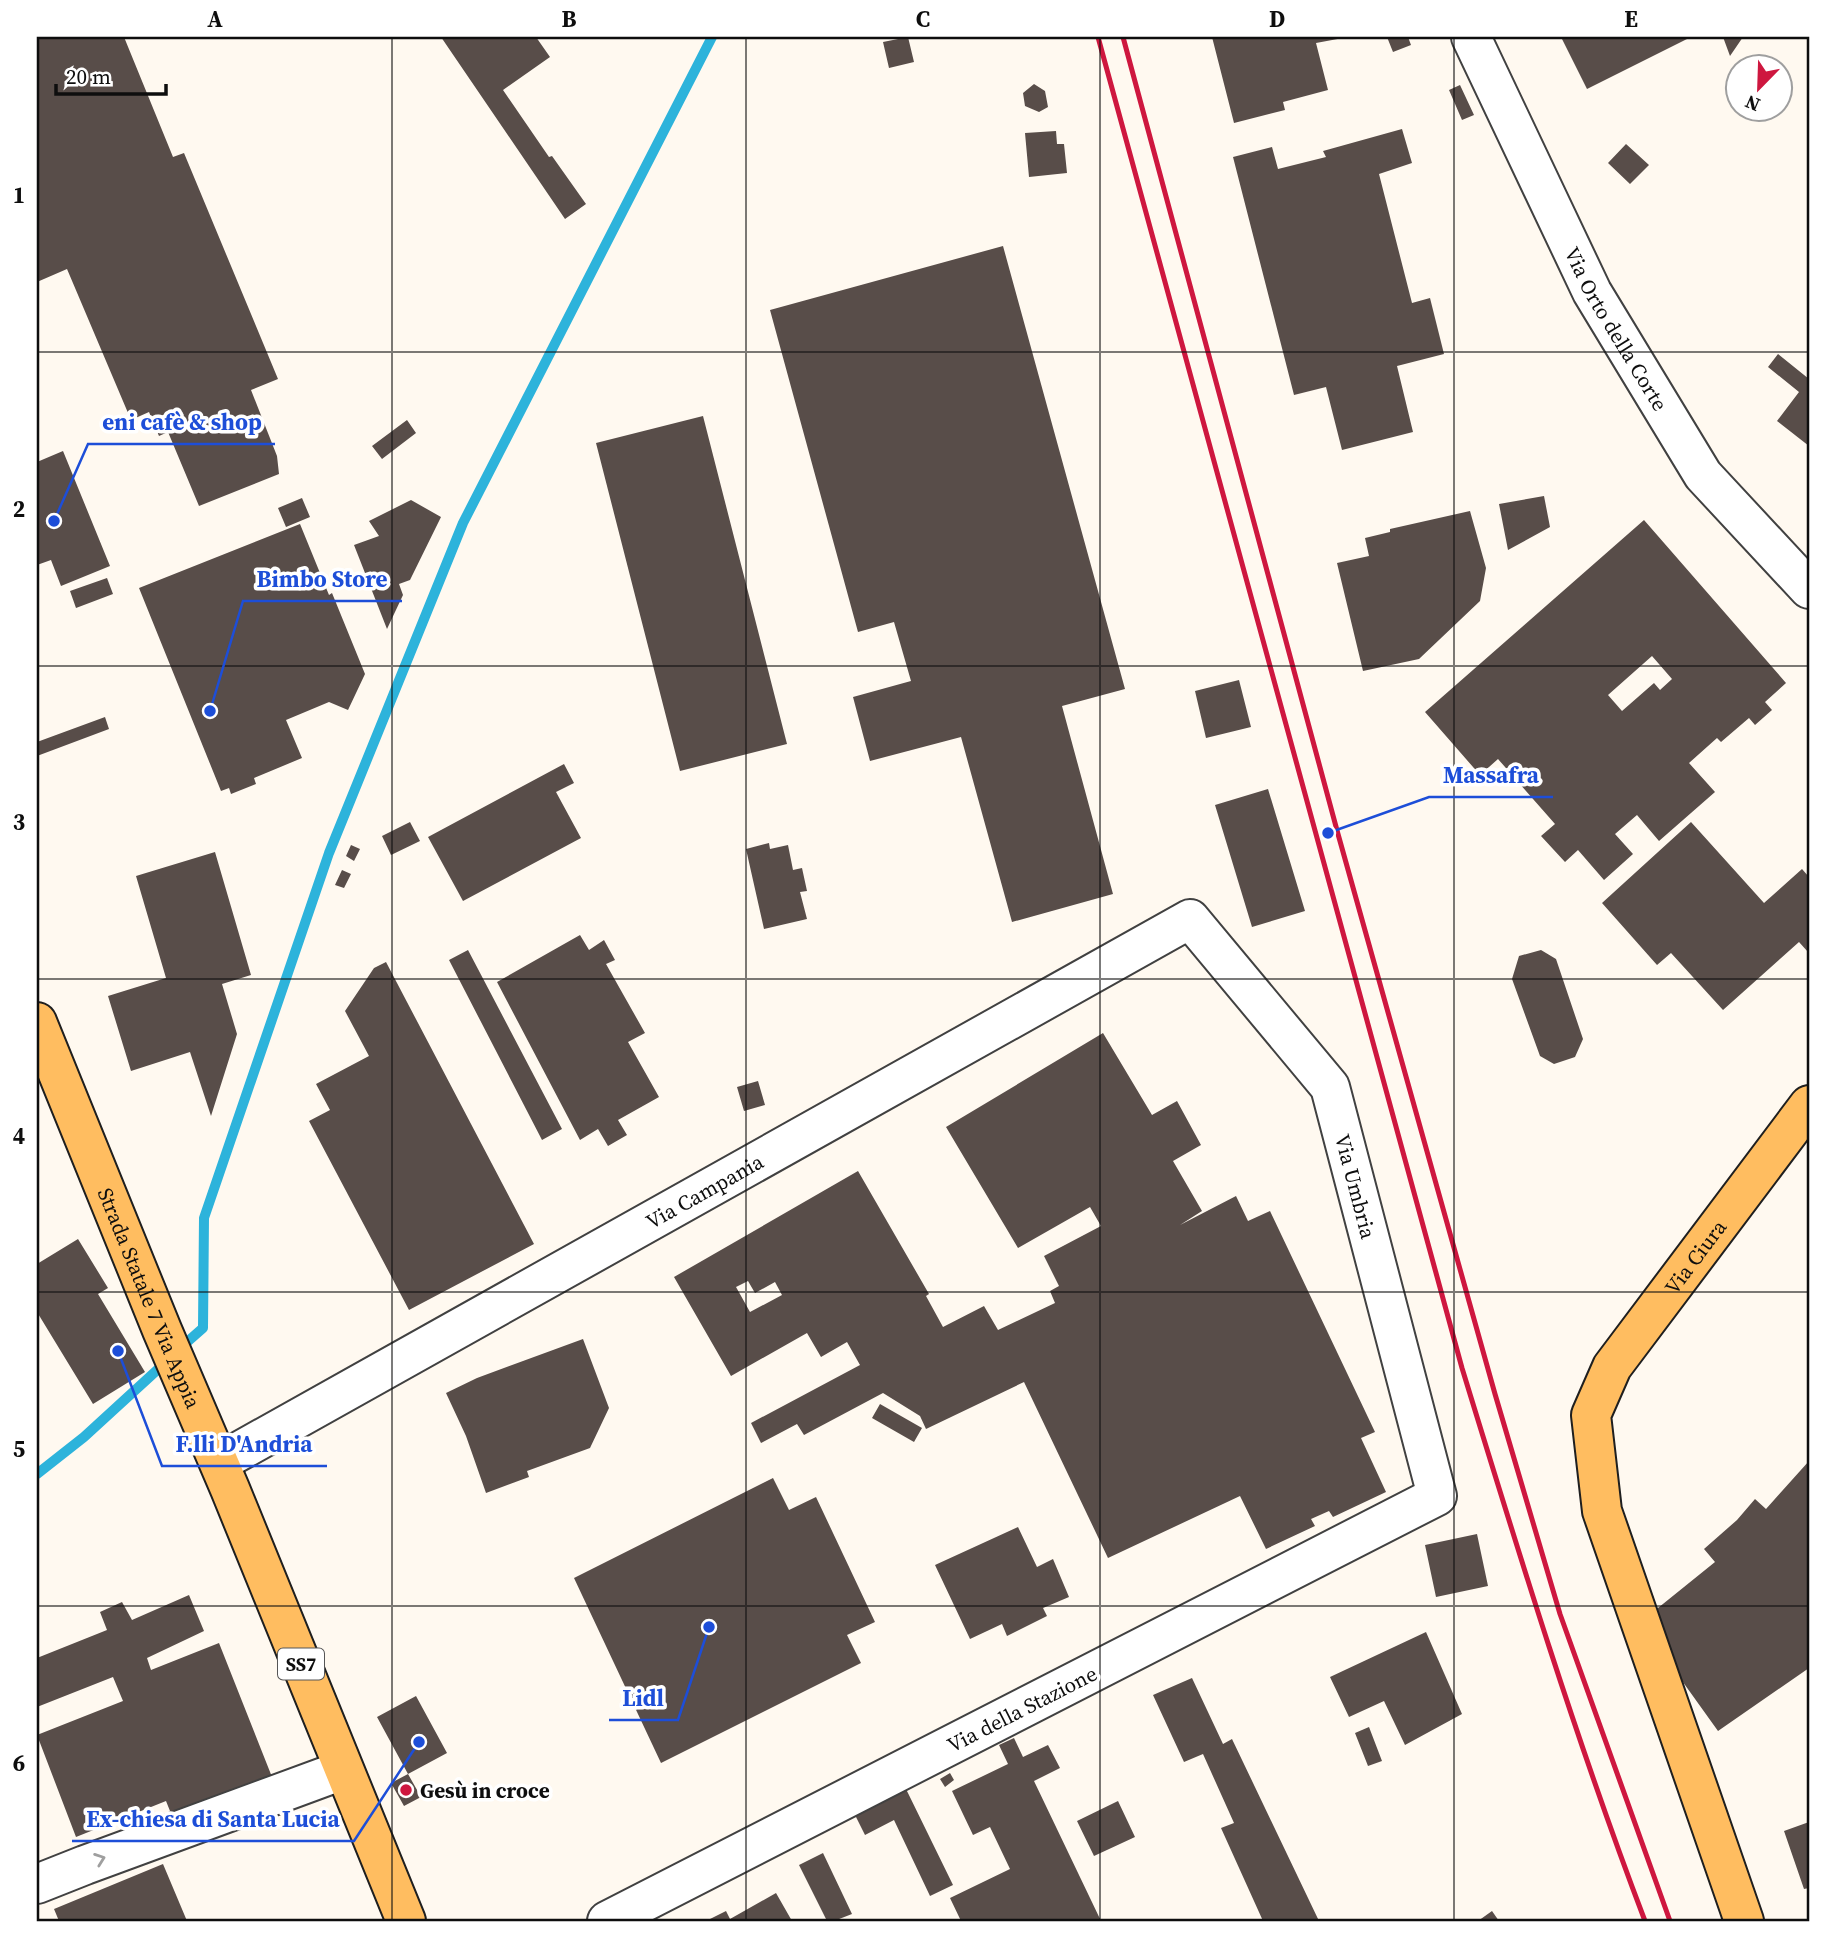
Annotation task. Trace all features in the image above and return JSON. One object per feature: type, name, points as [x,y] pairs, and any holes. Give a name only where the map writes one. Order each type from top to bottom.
[{"type":"main road","name":"Strada Statale 7 Via Appia","points":[[37,1022],[406,1921]]},
{"type":"main road","name":"Via Ciura","points":[[1744,1921],[1602,1511],[1591,1415],[1612,1367],[1809,1105]]},
{"type":"street","name":"Via Orto della Corte","points":[[1471,37],[1592,292],[1703,475],[1809,589]]},
{"type":"street","name":"Via Campania","points":[[219,1462],[1190,919]]},
{"type":"street","name":"Via Umbria","points":[[1190,919],[1330,1087],[1437,1496]]},
{"type":"street","name":"Via della Stazione","points":[[607,1921],[1437,1496]]},
{"type":"street","points":[[37,1884],[344,1770]]},
{"type":"building","points":[[37,37],[124,37],[173,157],[184,153],[278,379],[251,390],[277,456],[279,474],[199,506],[168,432],[159,436],[149,412],[131,420],[67,269],[37,282]]},
{"type":"building","points":[[441,37],[536,37],[550,57],[503,90],[549,157],[552,156],[586,204],[565,219]]},
{"type":"building","points":[[908,37],[914,62],[889,68],[883,42]]},
{"type":"building","points":[[1212,37],[1343,38],[1316,43],[1328,90],[1283,102],[1285,110],[1234,123]]},
{"type":"building","points":[[1387,37],[1408,37],[1411,45],[1393,52]]},
{"type":"building","points":[[1561,37],[1691,37],[1587,89]]},
{"type":"building","points":[[1723,37],[1743,37],[1733,52],[1729,52]]},
{"type":"building","points":[[1034,84],[1045,91],[1048,107],[1039,112],[1025,106],[1023,93]]},
{"type":"building","points":[[1460,85],[1474,115],[1462,120],[1449,90]]},
{"type":"building","points":[[1402,129],[1412,163],[1379,174],[1412,303],[1430,298],[1444,354],[1397,366],[1413,432],[1342,450],[1326,387],[1294,395],[1233,157],[1272,147],[1278,169],[1326,157],[1323,151]]},
{"type":"building","points":[[1056,131],[1057,144],[1064,144],[1067,173],[1029,177],[1025,133]]},
{"type":"building","points":[[1626,144],[1649,165],[1630,184],[1608,163]]},
{"type":"building","points":[[1003,246],[1125,689],[1062,706],[1113,894],[1012,922],[961,737],[870,761],[853,697],[911,681],[894,622],[858,632],[770,310]]},
{"type":"building","points":[[1778,354],[1809,379],[1809,446],[1777,421],[1799,392],[1768,367]]},
{"type":"building","points":[[703,416],[787,744],[680,771],[596,443]]},
{"type":"building","points":[[407,420],[416,433],[382,459],[372,446]]},
{"type":"building","points":[[63,451],[110,566],[61,586],[51,560],[37,565],[37,462]]},
{"type":"building","points":[[1544,496],[1550,527],[1508,550],[1499,504]]},
{"type":"building","points":[[302,498],[310,517],[286,527],[278,508]]},
{"type":"building","points":[[411,500],[441,517],[410,580],[399,584],[403,595],[387,629],[354,545],[379,536],[369,521]]},
{"type":"building","points":[[1470,511],[1486,568],[1480,601],[1419,659],[1363,671],[1337,563],[1369,556],[1365,538],[1390,532],[1390,529]]},
{"type":"building","points":[[1644,520],[1786,683],[1765,702],[1772,710],[1755,725],[1749,718],[1721,742],[1717,738],[1689,763],[1715,792],[1659,841],[1637,815],[1615,834],[1633,854],[1604,880],[1578,850],[1565,862],[1541,836],[1555,824],[1498,759],[1480,775],[1425,712]],"holes":[[[1652,656],[1672,679],[1660,690],[1654,683],[1622,711],[1608,695]]]},
{"type":"building","points":[[300,524],[365,674],[348,710],[329,702],[286,720],[302,758],[254,778],[256,784],[231,794],[229,788],[221,791],[139,588]]},
{"type":"building","points":[[107,578],[113,594],[76,608],[70,591]]},
{"type":"building","points":[[1239,680],[1251,727],[1206,738],[1195,691]]},
{"type":"building","points":[[105,717],[109,729],[37,756],[37,742]]},
{"type":"building","points":[[564,764],[574,783],[556,792],[581,838],[463,901],[428,837]]},
{"type":"building","points":[[1268,789],[1305,911],[1252,927],[1215,805]]},
{"type":"building","points":[[410,822],[420,841],[391,855],[382,836]]},
{"type":"building","points":[[1691,822],[1764,903],[1802,869],[1809,877],[1808,952],[1799,942],[1723,1010],[1671,953],[1657,965],[1602,903]]},
{"type":"building","points":[[769,843],[770,849],[788,845],[793,870],[802,868],[807,891],[800,892],[807,919],[764,929],[746,849]]},
{"type":"building","points":[[351,845],[360,849],[354,861],[346,856]]},
{"type":"building","points":[[215,852],[251,975],[222,984],[237,1034],[211,1116],[190,1052],[131,1071],[108,996],[166,978],[136,876]]},
{"type":"building","points":[[342,870],[351,874],[344,888],[335,885]]},
{"type":"building","points":[[580,935],[589,950],[604,940],[615,960],[606,964],[645,1033],[628,1042],[659,1097],[618,1120],[627,1135],[608,1146],[598,1129],[580,1140],[497,982]]},
{"type":"building","points":[[468,950],[562,1129],[542,1140],[449,960]]},
{"type":"building","points":[[1541,950],[1556,959],[1583,1039],[1575,1057],[1554,1064],[1540,1056],[1512,979],[1519,956]]},
{"type":"building","points":[[386,962],[534,1244],[409,1310],[309,1121],[330,1110],[316,1084],[369,1056],[345,1011],[374,968]]},
{"type":"building","points":[[1103,1033],[1152,1115],[1177,1101],[1201,1145],[1173,1161],[1202,1211],[1180,1225],[1236,1196],[1248,1221],[1270,1211],[1375,1432],[1361,1438],[1386,1492],[1333,1517],[1329,1511],[1311,1519],[1315,1526],[1266,1549],[1240,1496],[1108,1558],[1024,1382],[926,1429],[920,1416],[883,1393],[804,1435],[797,1424],[761,1443],[751,1423],[860,1365],[847,1342],[821,1357],[807,1333],[731,1376],[674,1277],[858,1171],[929,1294],[926,1296],[943,1327],[984,1306],[998,1330],[1055,1303],[1050,1291],[1059,1286],[1044,1256],[1101,1226],[1090,1207],[1018,1248],[946,1127]],"holes":[[[748,1281],[755,1293],[775,1282],[782,1295],[750,1312],[736,1287]]]},
{"type":"building","points":[[758,1081],[765,1105],[744,1111],[737,1087]]},
{"type":"building","points":[[78,1239],[108,1288],[98,1294],[145,1372],[93,1404],[37,1312],[37,1264]]},
{"type":"building","points":[[583,1339],[609,1408],[590,1448],[527,1471],[529,1477],[486,1493],[466,1436],[446,1393],[477,1378]]},
{"type":"building","points":[[880,1404],[922,1428],[914,1442],[872,1418]]},
{"type":"building","points":[[1809,1461],[1809,1668],[1718,1731],[1675,1671],[1653,1612],[1715,1562],[1704,1549],[1737,1520],[1755,1499],[1766,1509]]},
{"type":"building","points":[[773,1478],[789,1510],[816,1497],[875,1622],[847,1635],[861,1663],[661,1763],[574,1578]]},
{"type":"building","points":[[1018,1527],[1037,1567],[1053,1559],[1069,1597],[1043,1608],[1047,1616],[1007,1636],[1002,1624],[970,1639],[935,1565]]},
{"type":"building","points":[[1477,1534],[1488,1586],[1436,1597],[1425,1545]]},
{"type":"building","points":[[189,1595],[204,1631],[147,1658],[151,1670],[219,1643],[272,1777],[172,1816],[166,1801],[76,1837],[37,1735],[123,1701],[113,1677],[37,1707],[37,1658],[107,1630],[100,1612],[122,1602],[132,1620]]},
{"type":"building","points":[[1426,1632],[1462,1714],[1405,1745],[1384,1701],[1349,1717],[1330,1677]]},
{"type":"building","points":[[1192,1678],[1223,1744],[1232,1739],[1319,1921],[1263,1921],[1221,1828],[1234,1823],[1203,1754],[1184,1762],[1153,1695]]},
{"type":"building","points":[[416,1696],[447,1753],[408,1774],[377,1717]]},
{"type":"building","points":[[1369,1727],[1382,1761],[1368,1766],[1355,1733]]},
{"type":"building","points":[[1014,1738],[1023,1757],[1048,1745],[1060,1768],[1034,1781],[1101,1921],[961,1921],[950,1898],[1010,1869],[990,1827],[973,1835],[952,1791],[1008,1764],[999,1745]]},
{"type":"building","points":[[950,1773],[954,1780],[945,1787],[940,1779]]},
{"type":"building","name":"Gesù in croce","points":[[408,1774],[421,1797],[404,1806],[391,1783]]},
{"type":"building","points":[[906,1789],[953,1885],[930,1896],[894,1820],[865,1835],[855,1815]]},
{"type":"building","points":[[1118,1801],[1135,1837],[1094,1856],[1077,1821]]},
{"type":"building","points":[[1809,1822],[1809,1888],[1804,1889],[1784,1831]]},
{"type":"building","points":[[823,1853],[852,1914],[834,1921],[827,1921],[799,1865]]},
{"type":"building","points":[[163,1864],[187,1921],[59,1921],[54,1909]]},
{"type":"building","points":[[776,1893],[792,1921],[706,1921],[726,1911],[730,1919]]},
{"type":"building","points":[[1492,1911],[1499,1921],[1478,1921]]},
{"type":"waterway","points":[[178,1350],[203,1328],[204,1218],[329,853],[463,523],[712,37]]},
{"type":"waterway","points":[[37,1474],[84,1437],[167,1361]]},
{"type":"railway","points":[[1098,37],[1462,1368],[1572,1716],[1645,1921]]},
{"type":"railway","points":[[1123,37],[1338,834],[1495,1394],[1560,1614],[1670,1921]]},
{"type":"place","name":"eni cafè & shop","points":[[54,521]]},
{"type":"place","name":"Bimbo Store","points":[[210,711]]},
{"type":"place","name":"Massafra","points":[[1328,833]]},
{"type":"place","name":"F.lli D'Andria","points":[[118,1351]]},
{"type":"place","name":"Lidl","points":[[709,1627]]},
{"type":"place","name":"Ex-chiesa di Santa Lucia","points":[[419,1742]]},
{"type":"place","name":"Gesù in croce","points":[[406,1790]]}]
